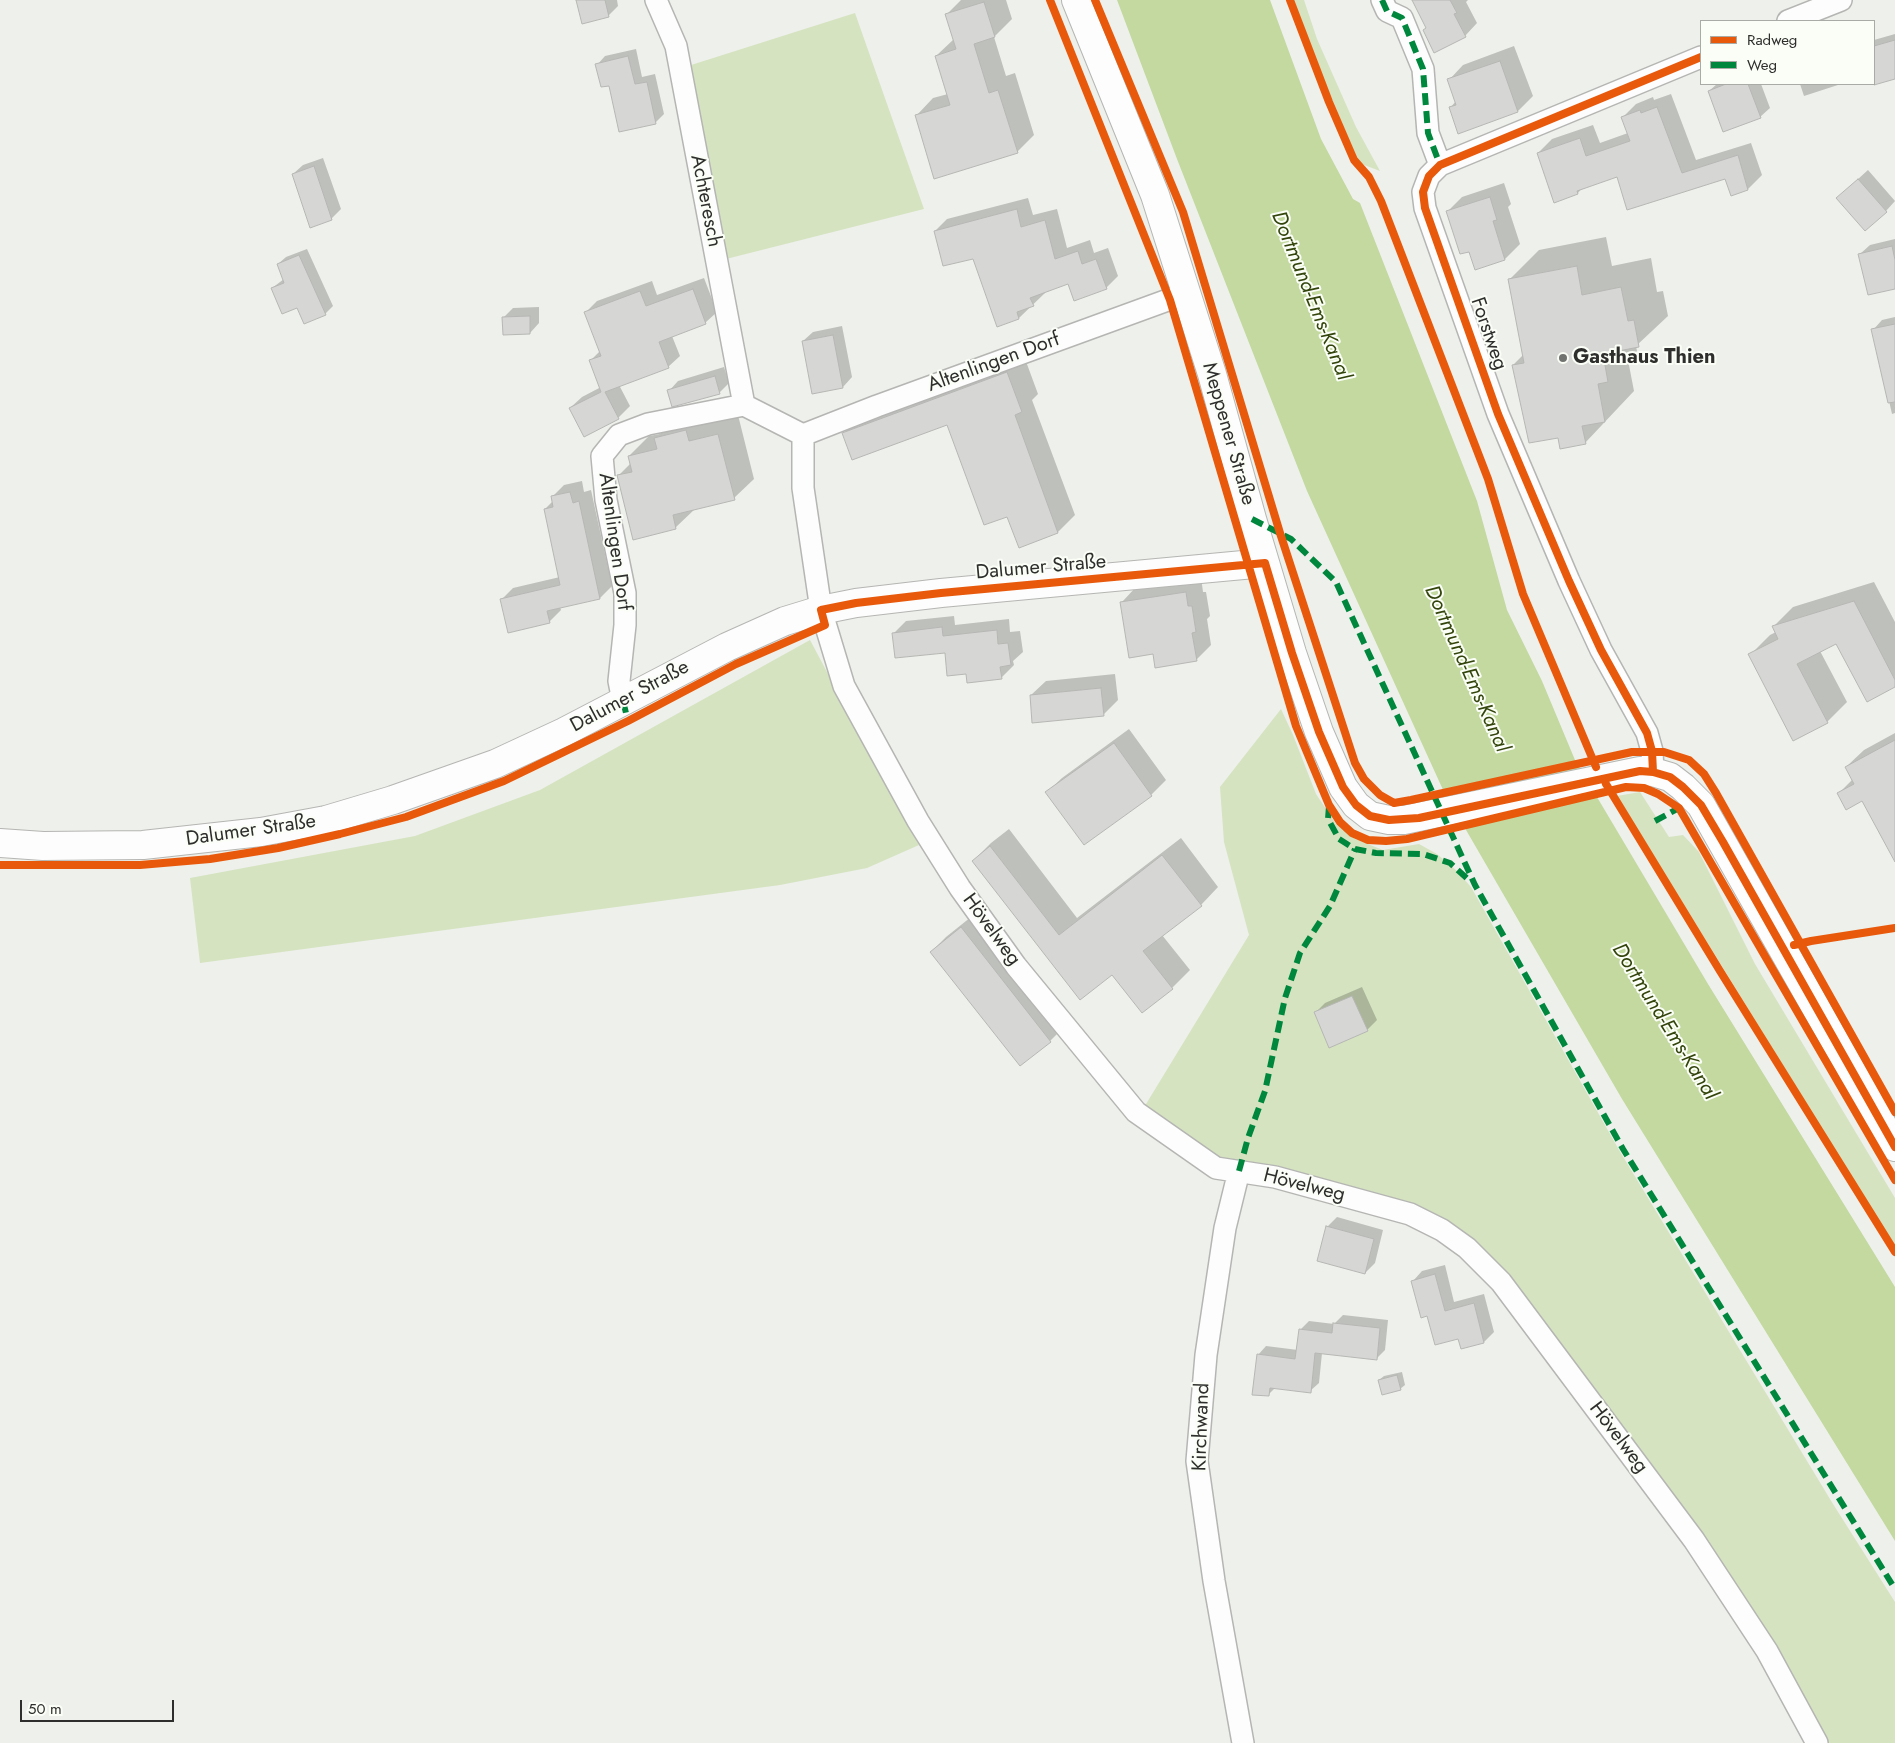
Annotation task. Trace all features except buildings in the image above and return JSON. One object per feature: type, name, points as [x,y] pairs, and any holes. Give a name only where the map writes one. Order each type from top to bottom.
[{"type":"main road","name":"Meppener Straße","points":[[1076,0],[1155,195],[1187,293],[1292,653],[1319,732],[1343,787],[1356,805],[1370,816],[1389,820],[1419,818],[1621,774],[1640,771],[1653,772]]},
{"type":"main road","name":"Dalumer Straße","points":[[0,843],[43,846],[143,845],[261,832],[326,820],[393,800],[495,764],[564,732],[727,647],[785,621],[821,610],[856,603],[941,593],[1265,563]]},
{"type":"main road","points":[[1653,772],[1670,777],[1683,787],[1700,805],[1895,1147]]},
{"type":"street","name":"Achteresch","points":[[656,0],[676,46],[744,405]]},
{"type":"street","points":[[1382,0],[1387,11],[1402,18],[1423,69],[1428,133],[1440,165],[1700,57]]},
{"type":"street","points":[[1790,20],[1818,5],[1841,0]]},
{"type":"street","name":"Forstweg","points":[[1440,165],[1429,176],[1424,192],[1425,208],[1498,414],[1561,564],[1593,633],[1647,733],[1652,751],[1653,772]]},
{"type":"street","name":"Altenlingen Dorf","points":[[803,435],[876,406],[1187,293]]},
{"type":"street","points":[[744,405],[803,435],[803,488],[821,610]]},
{"type":"street","name":"Altenlingen Dorf","points":[[623,700],[618,681],[625,625],[625,593],[606,500],[602,456],[619,435],[648,424],[744,405]]},
{"type":"street","name":"Hövelweg","points":[[821,610],[844,686],[918,821],[960,888],[1016,966],[1136,1112],[1216,1168],[1275,1177],[1410,1214],[1442,1230],[1474,1255],[1501,1282],[1694,1540],[1767,1651],[1817,1743]]},
{"type":"street","name":"Kirchwand","points":[[1239,1171],[1224,1228],[1207,1345],[1197,1461],[1214,1581],[1242,1743]]},
{"type":"shaded area","points":[[1292,0],[1304,0],[1317,39],[1356,127],[1380,171],[1359,163]]},
{"type":"shaded area","points":[[855,13],[924,209],[726,259],[688,66]]},
{"type":"shaded area","points":[[810,640],[919,845],[867,868],[780,885],[200,963],[190,878],[415,836],[540,790]]},
{"type":"shaded area","points":[[1281,709],[1316,794],[1336,824],[1355,839],[1383,850],[1419,844],[1437,854],[1457,871],[1471,887],[1619,1150],[1833,1504],[1895,1602],[1895,1743],[1818,1743],[1696,1541],[1445,1227],[1218,1164],[1143,1109],[1249,935],[1224,842],[1220,787]]},
{"type":"shaded area","points":[[1640,792],[1669,837],[1683,835],[1699,852],[1755,964],[1895,1198],[1895,1247],[1617,796]]},
{"type":"water","name":"Dortmund-Ems-Kanal","points":[[1117,0],[1270,0],[1321,139],[1353,199],[1360,203],[1477,501],[1507,610],[1542,681],[1575,760],[1708,984],[1895,1287],[1895,1541],[1622,1099],[1444,792],[1307,491]]},
{"type":"marked path","points":[[1382,0],[1387,11],[1402,18],[1423,69],[1428,133],[1440,165]]},
{"type":"marked path","points":[[1252,519],[1291,539],[1336,582],[1475,885],[1623,1149],[1895,1589]]},
{"type":"marked path","points":[[623,701],[628,721]]},
{"type":"marked path","points":[[1329,806],[1328,819],[1339,839],[1355,849],[1376,853],[1423,854],[1450,863],[1471,882]]},
{"type":"marked path","points":[[1655,821],[1679,808]]},
{"type":"marked path","points":[[1239,1171],[1248,1138],[1265,1091],[1285,998],[1300,953],[1330,906],[1355,849]]},
{"type":"cycle path","points":[[1050,0],[1170,300],[1296,726],[1329,805],[1340,822],[1352,833],[1368,840],[1386,841],[1407,839],[1626,787],[1644,788],[1658,794],[1679,808],[1895,1180]]},
{"type":"cycle path","points":[[1095,0],[1183,212],[1280,533],[1355,763],[1364,779],[1380,795],[1394,803],[1632,752],[1664,752],[1689,760],[1704,774],[1716,793],[1895,1112]]},
{"type":"cycle path","points":[[1290,0],[1329,102],[1354,160],[1369,177],[1381,201],[1488,479],[1523,594],[1596,767]]},
{"type":"cycle path","points":[[1653,772],[1652,751],[1647,733],[1601,650],[1569,581],[1498,414],[1425,208],[1423,192],[1429,176],[1440,165],[1700,57]]},
{"type":"cycle path","points":[[0,865],[140,865],[210,859],[278,848],[406,817],[504,781],[628,721],[736,664],[825,625],[821,610],[856,603],[941,593],[1265,563],[1292,653],[1319,732],[1343,787],[1356,805],[1370,816],[1389,820],[1419,818],[1640,771],[1653,772],[1670,777],[1683,787],[1701,805],[1723,842],[1895,1147]]},
{"type":"cycle path","points":[[1606,784],[1895,1252]]},
{"type":"cycle path","points":[[1794,945],[1895,928]]},
{"type":"place","name":"Gasthaus Thien","points":[[1563,358]]}]
